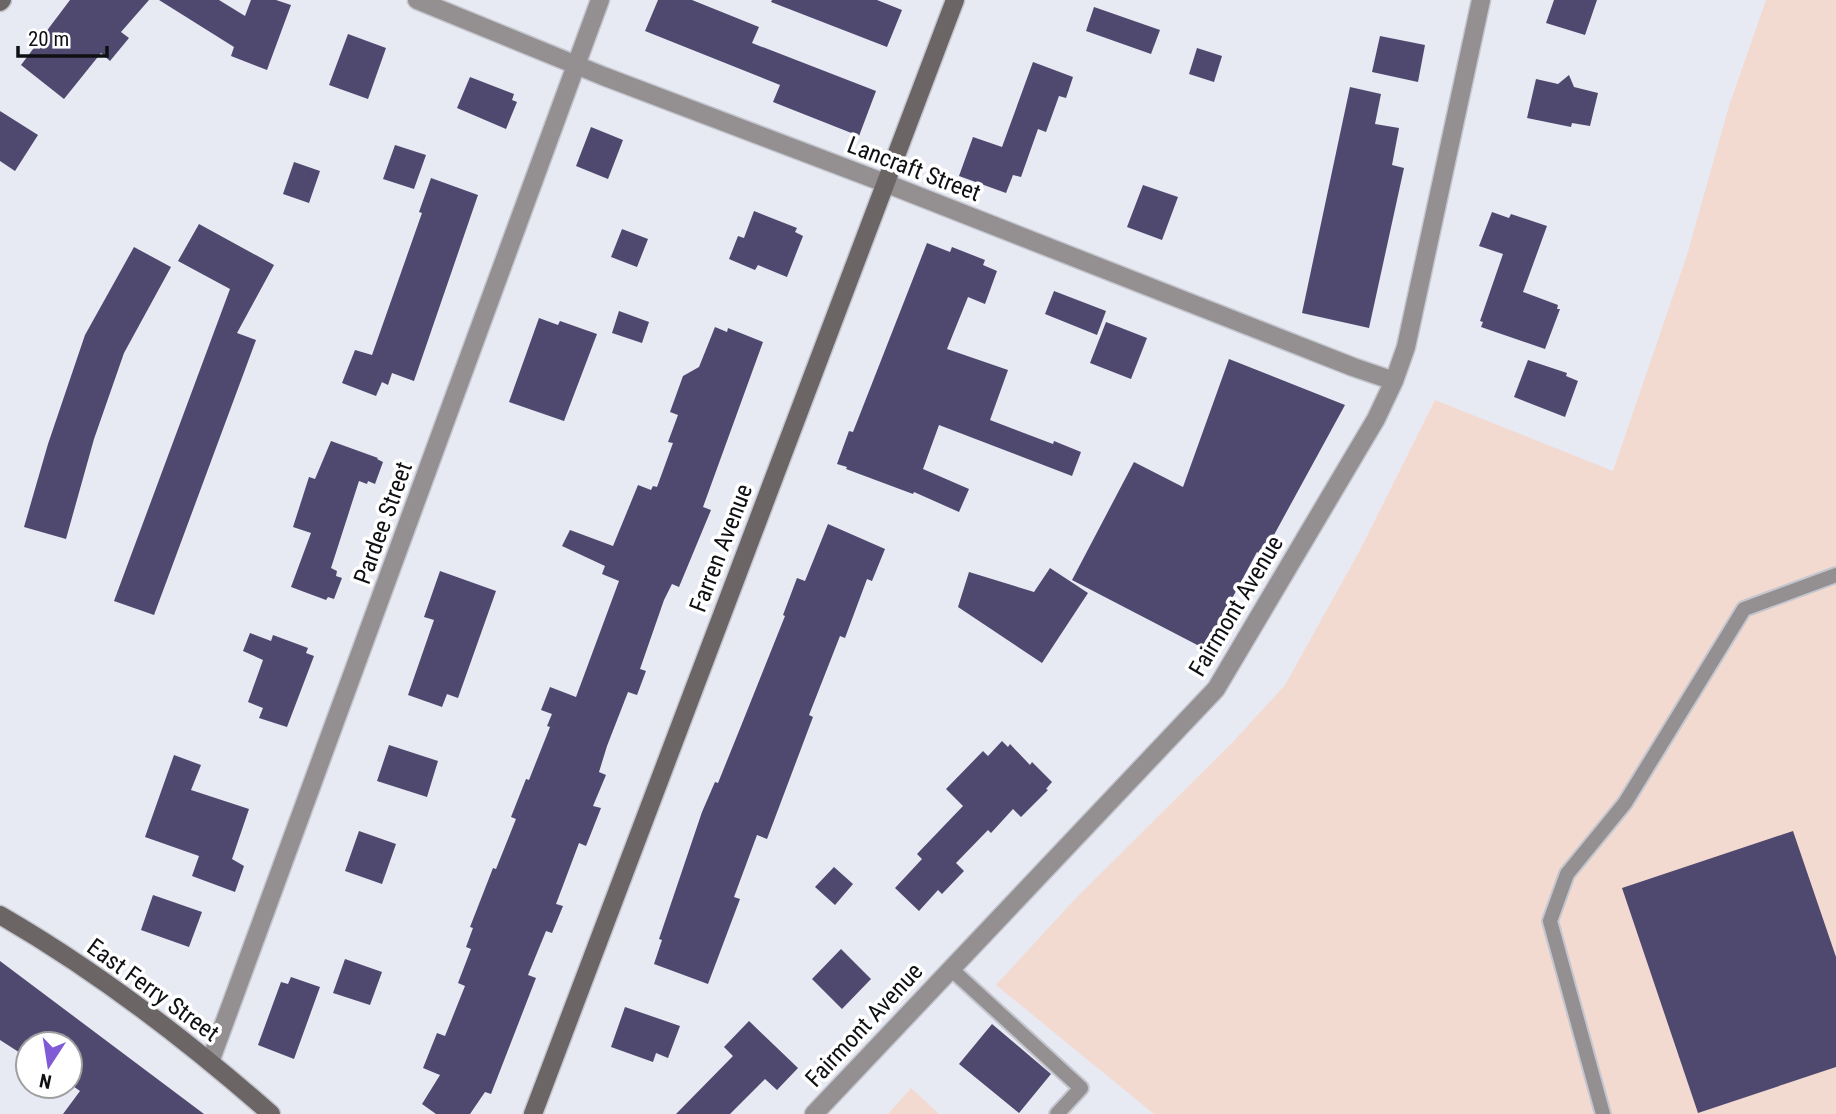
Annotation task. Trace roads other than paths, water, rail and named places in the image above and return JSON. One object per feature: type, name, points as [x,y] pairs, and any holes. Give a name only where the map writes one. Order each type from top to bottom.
[{"type":"main road","name":"Farren Avenue","points":[[533,1114],[955,0]]},
{"type":"main road","name":"East Ferry Street","points":[[0,915],[136,1003],[271,1114]]},
{"type":"street","name":"Lancraft Street","points":[[417,0],[578,66],[1394,381]]},
{"type":"street","name":"Pardee Street","points":[[210,1062],[578,66],[600,0]]},
{"type":"street","name":"Fairmont Avenue","points":[[814,1114],[1216,689],[1376,419],[1394,381],[1406,347],[1481,0]]},
{"type":"lane","points":[[1603,1114],[1550,921],[1567,874],[1625,803],[1744,609],[1836,575]]},
{"type":"lane","points":[[951,969],[1081,1088],[1056,1114]]}]
